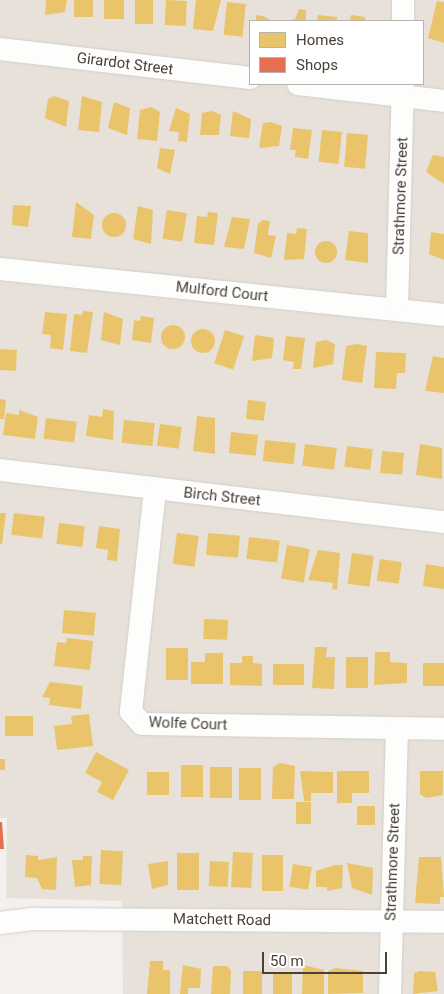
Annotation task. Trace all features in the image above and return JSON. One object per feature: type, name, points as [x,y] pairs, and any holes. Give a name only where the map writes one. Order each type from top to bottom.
[{"type":"street","points":[[403,0],[403,20]]},
{"type":"street","name":"Girardot Street","points":[[0,49],[249,78]]},
{"type":"street","points":[[316,85],[403,90],[444,101]]},
{"type":"street","name":"Strathmore Street","points":[[397,309],[403,90]]},
{"type":"street","name":"Mulford Court","points":[[0,269],[444,315]]},
{"type":"street","name":"Birch Street","points":[[0,470],[155,490],[444,522]]},
{"type":"street","name":"Wolfe Court","points":[[155,490],[131,712],[142,724],[444,730]]},
{"type":"street","name":"Strathmore Street","points":[[390,994],[397,730]]},
{"type":"street","name":"Matchett Road","points":[[0,923],[35,918],[444,922]]},
{"type":"shaded area","points":[[0,0],[444,0],[444,994],[123,994],[122,901],[6,898],[7,818],[0,818]]},
{"type":"building: Homes","points":[[46,0],[67,0],[65,12],[45,15]]},
{"type":"building: Homes","points":[[74,0],[93,0],[93,17],[74,17]]},
{"type":"building: Homes","points":[[104,0],[124,0],[124,19],[104,19]]},
{"type":"building: Homes","points":[[135,0],[153,0],[153,24],[135,24]]},
{"type":"building: Homes","points":[[166,0],[187,1],[186,26],[165,25]]},
{"type":"building: Homes","points":[[196,0],[221,0],[213,31],[193,29]]},
{"type":"building: Homes","points":[[437,1],[444,2],[444,43],[428,38]]},
{"type":"building: Homes","points":[[227,2],[246,4],[242,37],[224,35]]},
{"type":"building: Homes","points":[[299,9],[306,10],[306,20],[290,20],[295,19]]},
{"type":"building: Homes","points":[[256,15],[270,20],[256,20]]},
{"type":"building: Homes","points":[[318,15],[337,17],[337,20],[317,20]]},
{"type":"building: Homes","points":[[351,15],[365,17],[365,20],[350,20]]},
{"type":"building: Homes","points":[[54,96],[69,101],[66,127],[45,118],[48,99]]},
{"type":"building: Homes","points":[[82,96],[102,102],[99,132],[78,130]]},
{"type":"building: Homes","points":[[114,102],[130,108],[127,135],[108,128]]},
{"type":"building: Homes","points":[[151,107],[160,112],[157,141],[137,139],[140,110]]},
{"type":"building: Homes","points":[[176,108],[190,114],[187,142],[178,141],[179,132],[169,131]]},
{"type":"building: Homes","points":[[212,111],[221,115],[219,135],[200,135],[202,113]]},
{"type":"building: Homes","points":[[233,111],[251,119],[249,138],[230,136]]},
{"type":"building: Homes","points":[[271,122],[282,126],[279,146],[259,148],[263,123]]},
{"type":"building: Homes","points":[[293,128],[312,130],[308,159],[295,157],[296,150],[290,150]]},
{"type":"building: Homes","points":[[322,130],[342,132],[339,164],[319,162]]},
{"type":"building: Homes","points":[[347,133],[368,135],[365,169],[344,167]]},
{"type":"building: Homes","points":[[160,148],[175,150],[170,174],[157,168]]},
{"type":"building: Homes","points":[[433,155],[444,157],[444,184],[426,172]]},
{"type":"building: Homes","points":[[76,202],[94,215],[91,239],[72,237]]},
{"type":"building: Homes","points":[[13,205],[31,206],[28,227],[12,225]]},
{"type":"building: Homes","points":[[138,206],[153,210],[151,244],[133,239]]},
{"type":"building: Homes","points":[[167,210],[187,213],[182,242],[162,239]]},
{"type":"building: Homes","points":[[208,212],[218,213],[214,245],[194,243],[197,216],[207,217]]},
{"type":"building: Homes","points":[[114,213],[119,214],[125,220],[125,230],[119,236],[114,237],[109,236],[103,230],[102,225],[103,220],[109,214]]},
{"type":"building: Homes","points":[[232,217],[250,219],[244,249],[224,247]]},
{"type":"building: Homes","points":[[263,220],[270,221],[268,235],[276,236],[271,258],[254,253],[258,224]]},
{"type":"building: Homes","points":[[297,228],[307,229],[304,259],[284,260],[287,233],[296,234]]},
{"type":"building: Homes","points":[[349,231],[368,233],[368,263],[345,260]]},
{"type":"building: Homes","points":[[431,232],[444,234],[444,260],[429,254]]},
{"type":"building: Homes","points":[[322,241],[330,241],[337,248],[337,256],[330,263],[322,263],[315,256],[315,248]]},
{"type":"building: Homes","points":[[83,311],[93,312],[87,353],[70,351],[74,314],[82,315]]},
{"type":"building: Homes","points":[[45,312],[67,314],[63,350],[50,348],[51,335],[42,334]]},
{"type":"building: Homes","points":[[104,312],[123,319],[120,345],[101,340]]},
{"type":"building: Homes","points":[[141,316],[154,318],[151,343],[132,340],[134,320],[140,321]]},
{"type":"building: Homes","points":[[173,325],[181,329],[185,337],[181,345],[173,349],[165,345],[161,337],[165,329]]},
{"type":"building: Homes","points":[[203,329],[211,333],[215,341],[211,349],[203,353],[195,349],[191,341],[195,333]]},
{"type":"building: Homes","points":[[225,330],[244,336],[233,369],[214,363]]},
{"type":"building: Homes","points":[[255,335],[274,338],[272,358],[252,361]]},
{"type":"building: Homes","points":[[286,336],[305,338],[301,369],[293,369],[294,362],[283,360]]},
{"type":"building: Homes","points":[[326,340],[335,344],[333,364],[313,368],[316,342]]},
{"type":"building: Homes","points":[[357,344],[367,346],[362,383],[342,380],[346,346]]},
{"type":"building: Homes","points":[[0,349],[17,350],[16,371],[0,370]]},
{"type":"building: Homes","points":[[376,352],[406,353],[405,373],[397,373],[396,389],[374,388]]},
{"type":"building: Homes","points":[[433,356],[444,358],[444,393],[425,391]]},
{"type":"building: Homes","points":[[0,399],[6,400],[4,419],[0,419]]},
{"type":"building: Homes","points":[[248,400],[266,402],[264,421],[246,419]]},
{"type":"building: Homes","points":[[103,409],[114,411],[113,440],[86,436],[89,415],[102,417]]},
{"type":"building: Homes","points":[[19,410],[38,417],[35,439],[3,435],[6,413],[19,415]]},
{"type":"building: Homes","points":[[197,416],[215,418],[215,454],[193,451]]},
{"type":"building: Homes","points":[[46,418],[77,422],[74,443],[43,439]]},
{"type":"building: Homes","points":[[124,420],[155,423],[152,446],[122,443]]},
{"type":"building: Homes","points":[[160,424],[182,427],[179,449],[157,446]]},
{"type":"building: Homes","points":[[231,432],[258,435],[256,456],[229,453]]},
{"type":"building: Homes","points":[[265,440],[296,443],[294,464],[263,461]]},
{"type":"building: Homes","points":[[305,444],[337,448],[334,470],[302,466]]},
{"type":"building: Homes","points":[[420,444],[442,448],[442,479],[416,475]]},
{"type":"building: Homes","points":[[347,446],[373,449],[370,470],[344,467]]},
{"type":"building: Homes","points":[[382,451],[404,453],[402,475],[380,473]]},
{"type":"building: Homes","points":[[0,513],[6,513],[2,544],[0,544]]},
{"type":"building: Homes","points":[[14,513],[45,517],[42,539],[11,535]]},
{"type":"building: Homes","points":[[59,523],[85,526],[82,547],[56,544]]},
{"type":"building: Homes","points":[[99,526],[120,529],[117,561],[107,560],[108,550],[96,548]]},
{"type":"building: Homes","points":[[177,533],[199,536],[194,567],[173,564]]},
{"type":"building: Homes","points":[[208,533],[240,536],[238,558],[206,555]]},
{"type":"building: Homes","points":[[249,537],[280,541],[277,563],[246,559]]},
{"type":"building: Homes","points":[[287,545],[310,549],[304,582],[281,578]]},
{"type":"building: Homes","points":[[318,550],[340,553],[337,590],[332,589],[333,583],[308,580]]},
{"type":"building: Homes","points":[[352,553],[374,556],[369,587],[348,584]]},
{"type":"building: Homes","points":[[380,559],[402,562],[399,584],[377,581]]},
{"type":"building: Homes","points":[[426,564],[444,567],[444,589],[423,586]]},
{"type":"building: Homes","points":[[64,610],[96,613],[94,636],[62,633]]},
{"type":"building: Homes","points":[[204,619],[228,620],[227,640],[203,639]]},
{"type":"building: Homes","points":[[67,638],[93,641],[90,670],[54,666],[57,642],[66,643]]},
{"type":"building: Homes","points":[[315,647],[327,647],[326,657],[335,657],[334,689],[312,688]]},
{"type":"building: Homes","points":[[166,648],[188,648],[188,680],[166,680]]},
{"type":"building: Homes","points":[[375,652],[390,652],[390,662],[407,663],[407,683],[374,685]]},
{"type":"building: Homes","points":[[205,653],[223,653],[223,684],[191,684],[191,662],[205,662]]},
{"type":"building: Homes","points":[[242,656],[253,656],[253,663],[262,664],[262,686],[230,685],[230,663],[242,663]]},
{"type":"building: Homes","points":[[346,657],[368,657],[368,688],[346,688]]},
{"type":"building: Homes","points":[[423,663],[444,663],[444,686],[423,686]]},
{"type":"building: Homes","points":[[273,664],[304,664],[304,685],[273,685]]},
{"type":"building: Homes","points":[[50,682],[83,686],[81,709],[49,705],[50,698],[42,697]]},
{"type":"building: Homes","points":[[89,714],[93,746],[57,750],[54,726],[72,724],[71,716]]},
{"type":"building: Homes","points":[[5,716],[33,716],[33,736],[5,736]]},
{"type":"building: Homes","points":[[96,752],[129,770],[113,800],[97,792],[102,782],[85,773]]},
{"type":"building: Homes","points":[[0,759],[5,759],[5,770],[0,770]]},
{"type":"building: Homes","points":[[280,763],[295,766],[294,799],[272,799],[273,767]]},
{"type":"building: Homes","points":[[181,765],[203,765],[203,797],[181,797]]},
{"type":"building: Homes","points":[[210,767],[232,767],[232,798],[210,798]]},
{"type":"building: Homes","points":[[239,768],[261,768],[261,800],[239,800]]},
{"type":"building: Homes","points":[[300,771],[333,772],[333,793],[311,793],[311,801],[304,801]]},
{"type":"building: Homes","points":[[337,771],[369,771],[369,793],[352,793],[352,803],[337,803]]},
{"type":"building: Homes","points":[[420,771],[443,771],[443,795],[426,798],[420,794]]},
{"type":"building: Homes","points":[[147,772],[169,772],[169,795],[147,795]]},
{"type":"building: Homes","points":[[296,802],[311,802],[311,824],[296,824]]},
{"type":"building: Homes","points":[[357,806],[375,806],[375,825],[357,825]]},
{"type":"building: Homes","points":[[101,850],[123,851],[121,885],[99,884]]},
{"type":"building: Homes","points":[[233,852],[253,853],[251,888],[231,887]]},
{"type":"building: Homes","points":[[177,853],[199,853],[199,890],[177,890]]},
{"type":"building: Homes","points":[[26,855],[38,856],[38,860],[57,857],[56,890],[42,889],[37,878],[25,877]]},
{"type":"building: Homes","points":[[262,855],[283,855],[283,891],[262,891]]},
{"type":"building: Homes","points":[[83,856],[92,856],[91,885],[75,887],[72,860],[83,860]]},
{"type":"building: Homes","points":[[419,857],[441,857],[444,897],[440,897],[440,904],[415,903]]},
{"type":"building: Homes","points":[[168,861],[168,885],[152,889],[148,864]]},
{"type":"building: Homes","points":[[210,861],[229,862],[228,887],[209,886]]},
{"type":"building: Homes","points":[[347,863],[373,868],[372,895],[352,888]]},
{"type":"building: Homes","points":[[293,864],[312,867],[308,890],[289,887]]},
{"type":"building: Homes","points":[[335,865],[343,865],[342,888],[327,891],[327,887],[316,887],[316,871]]},
{"type":"building: Homes","points":[[150,961],[163,961],[163,970],[170,970],[170,994],[147,994]]},
{"type":"building: Homes","points":[[183,965],[201,969],[200,988],[188,988],[188,994],[180,994]]},
{"type":"building: Homes","points":[[303,965],[324,970],[324,994],[302,994]]},
{"type":"building: Homes","points":[[213,966],[227,966],[231,971],[230,994],[211,994]]},
{"type":"building: Homes","points":[[335,968],[363,971],[363,993],[328,994],[328,971]]},
{"type":"building: Homes","points":[[243,971],[262,971],[262,994],[243,994]]},
{"type":"building: Homes","points":[[420,971],[435,972],[438,991],[413,994],[414,973]]},
{"type":"building: Homes","points":[[273,972],[292,972],[292,994],[273,994]]},
{"type":"building: Shops","points":[[0,822],[2,822],[4,849],[0,849]]}]
